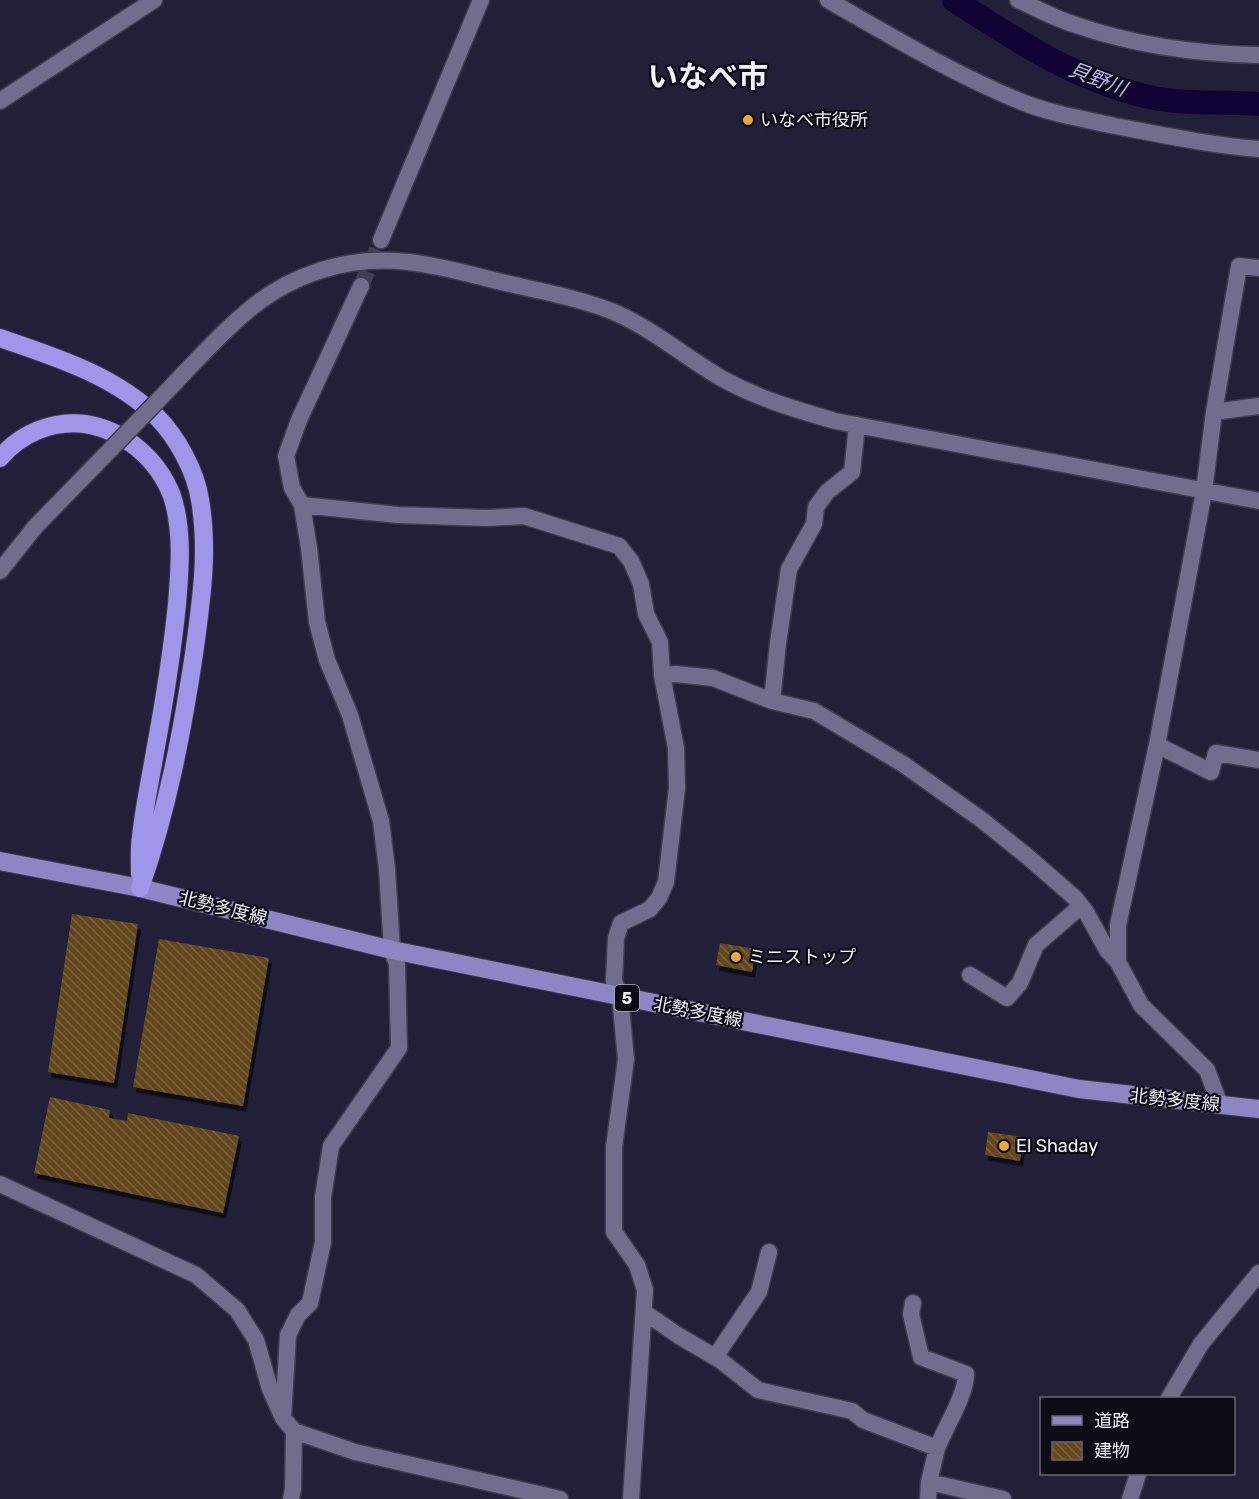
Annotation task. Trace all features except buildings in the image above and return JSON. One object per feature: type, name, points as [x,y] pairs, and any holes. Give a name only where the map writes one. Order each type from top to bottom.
[{"type":"highway","points":[[0,338],[80,367],[137,399],[159,418],[178,445],[192,473],[200,498],[205,567],[185,712],[156,841],[140,888]]},
{"type":"highway","points":[[0,458],[23,438],[39,430],[59,424],[78,423],[98,426],[116,433],[139,448],[163,475],[172,498],[178,531],[179,575],[169,675],[140,838],[140,888]]},
{"type":"main road","name":"北勢多度線","points":[[0,861],[140,888],[392,950],[1080,1089],[1258,1110]]},
{"type":"street","points":[[0,101],[154,0]]},
{"type":"street","points":[[381,240],[481,0]]},
{"type":"street","points":[[828,0],[978,82],[1023,102],[1063,115],[1148,132],[1225,146],[1259,149]]},
{"type":"street","points":[[1018,0],[1071,24],[1121,39],[1162,48],[1259,55]]},
{"type":"street","points":[[0,571],[35,527],[244,314],[271,293],[305,275],[339,265],[379,261],[398,261],[438,267],[583,302],[616,313],[651,332],[720,377],[768,402],[857,425],[1259,501]]},
{"type":"street","points":[[1118,962],[1118,926],[1157,745],[1204,491],[1214,412],[1239,266],[1259,268]]},
{"type":"street","points":[[291,1499],[288,1335],[298,1315],[310,1303],[323,1242],[323,1197],[331,1146],[399,1048],[397,974],[392,950],[387,869],[381,821],[350,715],[327,660],[317,622],[302,505],[292,488],[286,456],[298,420],[361,286]]},
{"type":"street","points":[[1214,412],[1259,406]]},
{"type":"street","points":[[772,701],[789,569],[814,524],[816,507],[827,492],[852,472],[857,425]]},
{"type":"street","points":[[302,505],[398,515],[487,518],[524,516],[620,546],[631,561],[641,584],[646,614],[660,642],[662,675],[676,748],[678,788],[666,882],[659,898],[650,909],[621,923],[616,938],[614,981],[620,997],[626,1059],[615,1147],[614,1232],[637,1265],[645,1290],[631,1499]]},
{"type":"street","points":[[662,675],[676,674],[713,678],[772,701],[814,711],[903,764],[982,820],[1028,857],[1081,906],[1107,950],[1118,962],[1141,1005],[1207,1070],[1220,1105]]},
{"type":"street","points":[[1157,745],[1211,772],[1216,753],[1259,760]]},
{"type":"street","points":[[970,975],[1006,998],[1020,983],[1036,945],[1081,906]]},
{"type":"street","points":[[0,1184],[196,1275],[237,1310],[256,1340],[270,1389],[289,1424],[355,1452],[560,1499]]},
{"type":"street","points":[[715,1357],[759,1292],[769,1252]]},
{"type":"street","points":[[1170,1397],[1201,1344],[1259,1273]]},
{"type":"street","points":[[913,1303],[911,1314],[921,1357],[966,1374],[966,1386],[946,1424],[937,1448],[928,1491],[1003,1499]]},
{"type":"street","points":[[644,1312],[715,1357],[758,1390],[852,1411],[863,1420],[937,1448]]},
{"type":"street","points":[[1130,1499],[1137,1475]]},
{"type":"waterway","name":"貝野川","points":[[954,0],[1052,60],[1104,83],[1170,101],[1259,104]]},
{"type":"tunnel","points":[[361,286],[381,240]]},
{"type":"place","name":"いなべ市役所","points":[[748,120]]},
{"type":"place","name":"ミニストップ","points":[[736,957]]},
{"type":"place","name":"El Shaday","points":[[1004,1146]]},
{"type":"district","name":"いなべ市","points":[[708,77]]}]
